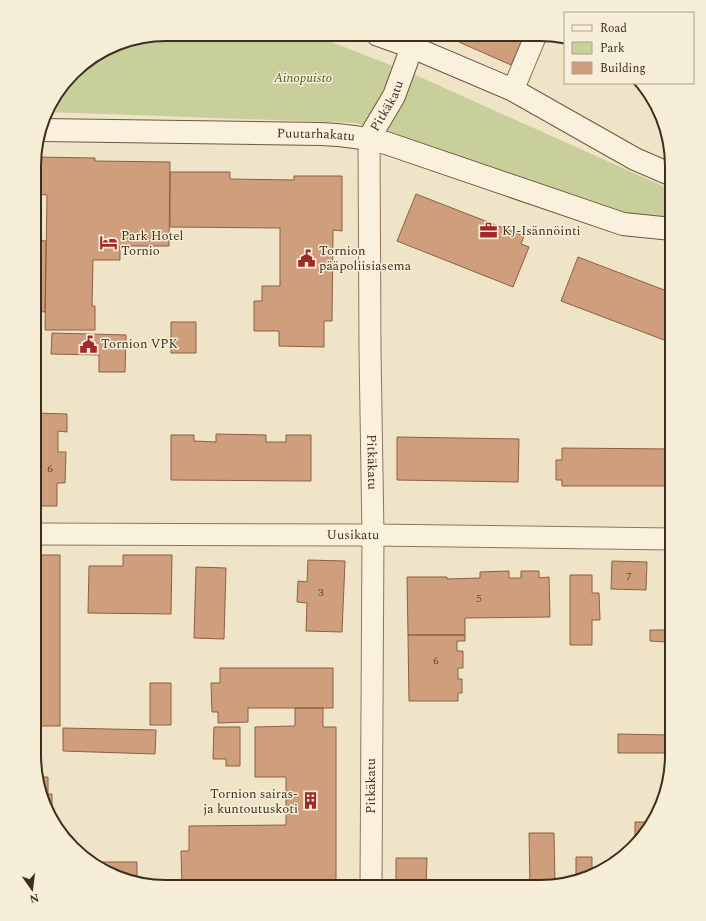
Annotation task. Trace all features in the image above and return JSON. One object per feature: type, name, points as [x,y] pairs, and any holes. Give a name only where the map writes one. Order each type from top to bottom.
[{"type":"street","points":[[397,41],[412,46],[513,90],[635,159],[665,171]]},
{"type":"street","points":[[513,90],[533,41]]},
{"type":"street","name":"Pitkäkatu","points":[[370,880],[373,535],[369,138],[394,96],[412,46]]},
{"type":"street","name":"Puutarhakatu","points":[[47,130],[313,134],[346,135],[369,138],[623,224],[665,228]]},
{"type":"street","name":"Uusikatu","points":[[41,534],[373,535],[665,539]]},
{"type":"green space","name":"Ainopuisto","points":[[166,41],[329,41],[411,73],[665,187],[665,217],[629,214],[356,123],[53,112],[62,96],[72,84],[96,62],[118,50],[141,43]]},
{"type":"building","points":[[459,41],[521,41],[511,65]]},
{"type":"building","name":"Park Hotel Tornio","points":[[42,157],[95,158],[95,161],[170,162],[169,246],[120,246],[120,260],[93,260],[92,306],[95,306],[95,330],[45,330],[47,195],[41,194]]},
{"type":"building","name":"Tornion pääpoliisiasema","points":[[170,172],[230,172],[230,179],[294,180],[294,176],[342,176],[342,231],[333,230],[332,321],[324,321],[324,347],[279,346],[279,331],[254,331],[254,301],[262,301],[262,286],[280,286],[280,228],[170,227]]},
{"type":"building","points":[[416,194],[524,236],[521,244],[529,247],[513,287],[397,241]]},
{"type":"building","points":[[41,241],[46,241],[45,312],[41,312]]},
{"type":"building","points":[[578,257],[665,290],[665,340],[561,301]]},
{"type":"building","points":[[171,322],[196,322],[196,353],[171,353]]},
{"type":"building","name":"Tornion VPK","points":[[52,333],[126,335],[125,372],[99,372],[99,355],[51,354]]},
{"type":"building","points":[[41,413],[67,414],[67,432],[58,431],[58,452],[66,452],[65,483],[57,483],[57,506],[41,506]]},
{"type":"building","points":[[216,434],[266,435],[266,442],[286,442],[286,435],[311,435],[311,481],[171,480],[171,435],[194,435],[194,441],[216,442]]},
{"type":"building","points":[[397,437],[519,439],[518,482],[397,480]]},
{"type":"building","points":[[562,448],[665,449],[665,486],[562,486],[562,480],[556,480],[556,460],[562,460]]},
{"type":"building","points":[[41,555],[60,555],[60,726],[41,726]]},
{"type":"building","points":[[123,555],[172,555],[171,614],[88,613],[89,566],[123,566]]},
{"type":"building","points":[[308,560],[345,561],[342,632],[306,631],[307,603],[297,602],[298,581],[307,582]]},
{"type":"building","points":[[612,561],[647,562],[646,590],[611,589]]},
{"type":"building","points":[[196,567],[226,568],[224,639],[194,638]]},
{"type":"building","points":[[509,571],[509,578],[521,578],[521,571],[539,571],[539,578],[549,577],[550,617],[465,618],[465,635],[408,635],[407,577],[447,577],[447,579],[480,578],[480,572]]},
{"type":"building","points":[[570,575],[592,575],[592,593],[599,593],[600,620],[592,620],[592,645],[570,645]]},
{"type":"building","points":[[650,630],[665,630],[665,642],[650,641]]},
{"type":"building","points":[[408,635],[465,635],[465,641],[457,641],[457,651],[463,651],[463,668],[458,668],[458,679],[462,679],[462,693],[458,693],[458,701],[409,701]]},
{"type":"building","points":[[220,668],[333,668],[333,708],[248,708],[248,722],[218,723],[218,712],[212,712],[211,683],[220,683]]},
{"type":"building","points":[[150,683],[171,683],[171,725],[150,725]]},
{"type":"building","name":"Tornion sairas- ja kuntoutuskoti","points":[[295,708],[323,708],[323,727],[336,727],[336,880],[182,880],[181,851],[189,851],[189,826],[286,825],[286,777],[255,777],[255,727],[295,726]]},
{"type":"building","points":[[214,727],[240,727],[240,766],[226,766],[226,759],[213,759]]},
{"type":"building","points":[[63,728],[156,730],[155,754],[63,751]]},
{"type":"building","points":[[618,734],[665,735],[665,753],[618,753]]},
{"type":"building","points":[[43,777],[48,777],[48,794],[52,794],[52,806],[45,788]]},
{"type":"building","points":[[635,822],[646,822],[644,825],[635,836]]},
{"type":"building","points":[[529,833],[554,833],[555,879],[530,880]]},
{"type":"building","points":[[576,857],[592,857],[592,868],[576,874]]},
{"type":"building","points":[[396,858],[427,858],[426,880],[396,880]]},
{"type":"building","points":[[102,862],[137,862],[137,877],[118,871]]},
{"type":"place","name":"KJ-Isännöinti","points":[[489,231]]},
{"type":"place","name":"Park Hotel Tornio","points":[[108,243]]},
{"type":"place","name":"Tornion pääpoliisiasema","points":[[306,258]]},
{"type":"place","name":"Tornion VPK","points":[[88,344]]},
{"type":"place","name":"Tornion sairas- ja kuntoutuskoti","points":[[311,801]]}]
